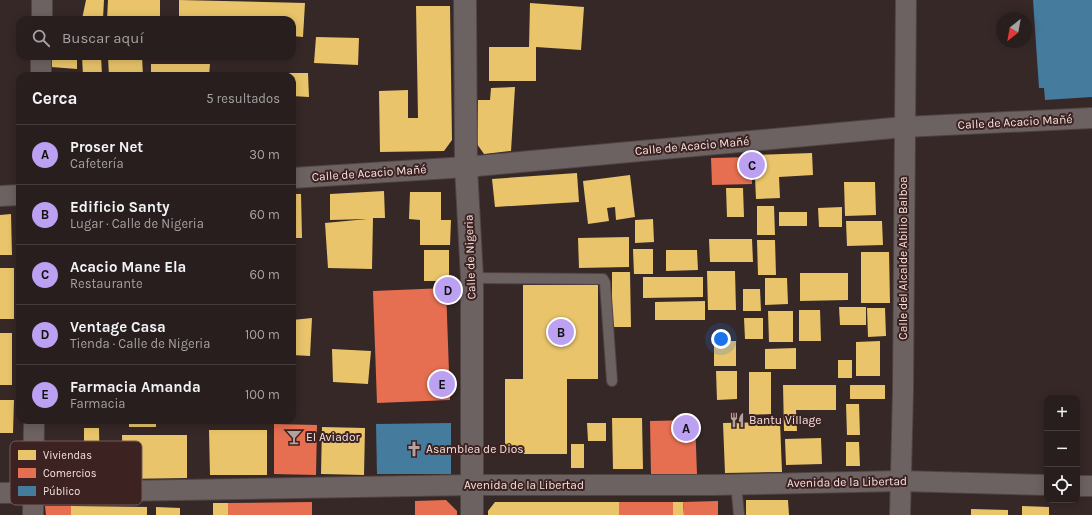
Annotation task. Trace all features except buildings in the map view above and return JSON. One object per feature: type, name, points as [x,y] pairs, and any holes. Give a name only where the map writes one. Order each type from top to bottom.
[{"type":"street","points":[[42,0],[42,16]]},
{"type":"street","name":"Calle de Nigeria","points":[[465,0],[466,167],[472,278],[472,515]]},
{"type":"street","name":"Calle del Alcalde Abilio Balboa","points":[[900,515],[903,391],[906,0]]},
{"type":"street","points":[[40,72],[41,60]]},
{"type":"street","name":"Calle de Acacio Mañé","points":[[296,178],[466,167],[904,127],[1092,118]]},
{"type":"street","points":[[0,196],[16,195]]},
{"type":"street","points":[[34,424],[34,441]]},
{"type":"street","name":"Avenida de la Libertad","points":[[142,491],[472,485],[736,484],[900,481],[1044,485]]},
{"type":"street","points":[[1080,486],[1092,486]]},
{"type":"lane","points":[[472,278],[603,279],[606,283],[612,381]]},
{"type":"lane","points":[[736,484],[739,515]]},
{"type":"place","name":"Acacio Mane Ela","points":[[752,165]]},
{"type":"place","name":"Ventage Casa","points":[[448,290]]},
{"type":"place","name":"Edificio Santy","points":[[561,332]]},
{"type":"place","name":"Farmacia Amanda","points":[[442,384]]},
{"type":"place","name":"Bantu Village","points":[[737,420]]},
{"type":"place","name":"Proser Net","points":[[686,428]]},
{"type":"place","name":"El Aviador","points":[[294,437]]},
{"type":"place","name":"Asamblea de Dios","points":[[414,449]]}]
